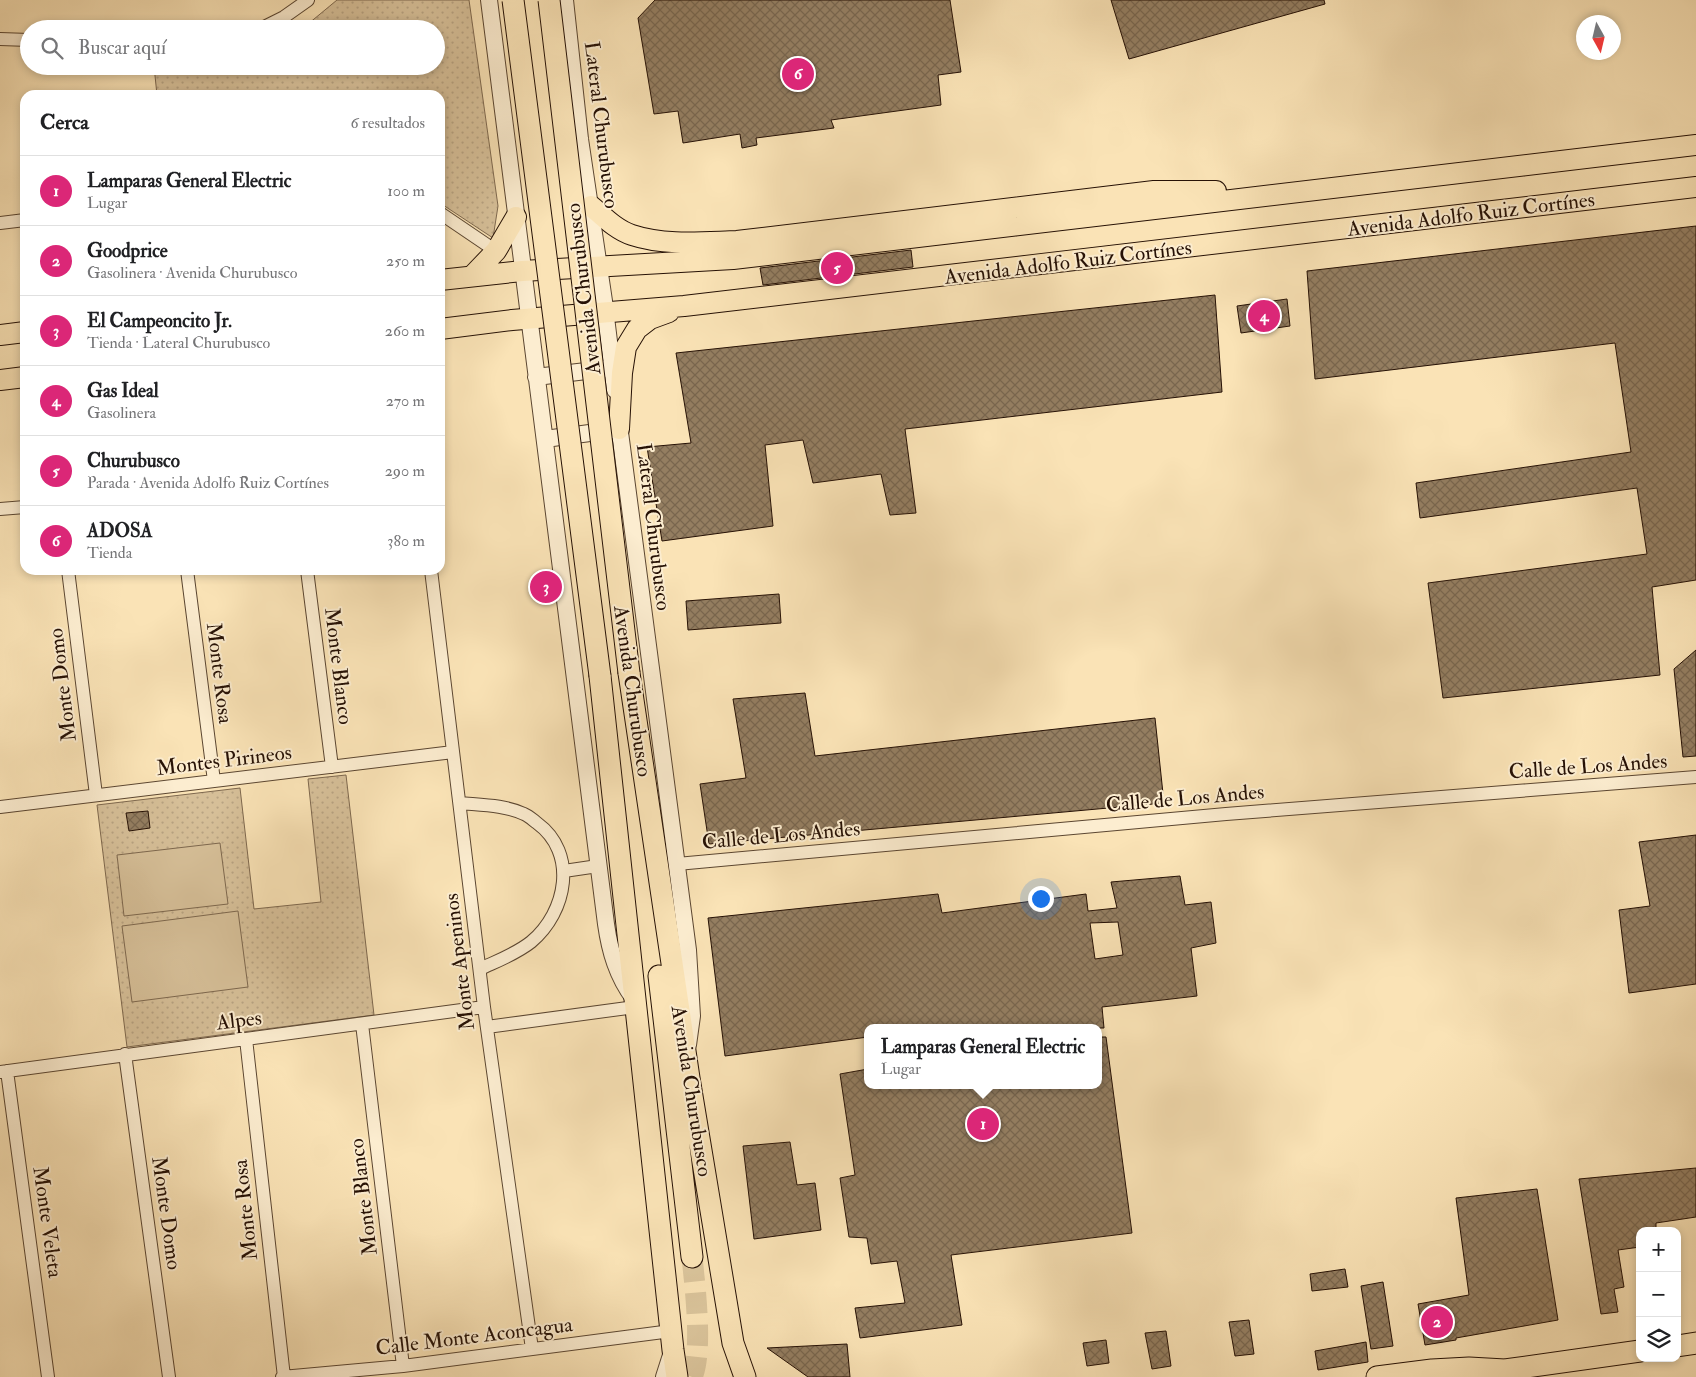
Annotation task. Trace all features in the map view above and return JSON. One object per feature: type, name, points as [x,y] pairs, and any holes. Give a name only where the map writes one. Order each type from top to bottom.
[{"type":"highway","name":"Avenida Churubusco","points":[[512,0],[600,676],[677,1377]]},
{"type":"highway","name":"Avenida Churubusco","points":[[549,0],[629,673],[686,1059],[733,1343],[745,1377]]},
{"type":"highway","points":[[660,890],[654,912],[654,936],[692,1256]]},
{"type":"highway","points":[[1681,1345],[1696,1343]]},
{"type":"highway","points":[[1377,1377],[1432,1370],[1469,1368],[1505,1370],[1636,1352]]},
{"type":"main road","name":"Avenida Adolfo Ruiz Cortínes","points":[[445,279],[522,271],[733,259],[1696,146]]},
{"type":"main road","name":"Avenida Adolfo Ruiz Cortínes","points":[[445,328],[528,319],[684,306],[1696,187]]},
{"type":"main road","points":[[591,206],[609,222],[631,235],[662,241],[697,242],[737,241],[1154,190],[1300,192]]},
{"type":"main road","points":[[472,276],[496,251],[516,217]]},
{"type":"main road","points":[[620,430],[622,373],[626,347],[637,329],[650,319],[684,306]]},
{"type":"main road","points":[[0,335],[20,333]]},
{"type":"main road","points":[[0,380],[20,378]]},
{"type":"main road","points":[[1476,1377],[1505,1370]]},
{"type":"street","points":[[278,20],[308,0]]},
{"type":"street","points":[[487,1027],[635,1003],[621,979],[612,957],[606,924],[489,0]]},
{"type":"street","name":"Lateral Churubusco","points":[[565,0],[580,139],[591,206],[688,950],[692,1016],[686,1059]]},
{"type":"street","points":[[0,39],[20,40]]},
{"type":"street","points":[[445,216],[496,251]]},
{"type":"street","points":[[0,223],[20,221]]},
{"type":"street","points":[[536,377],[612,368]]},
{"type":"street","points":[[545,439],[620,430]]},
{"type":"street","points":[[0,510],[20,508]]},
{"type":"street","name":"Monte Domo","points":[[69,575],[96,795]]},
{"type":"street","name":"Monte Rosa","points":[[188,575],[214,781]]},
{"type":"street","name":"Monte Blanco","points":[[308,575],[332,767]]},
{"type":"street","name":"Monte Apeninos","points":[[432,575],[484,1007],[532,1349]]},
{"type":"street","name":"Montes Pirineos","points":[[0,807],[453,752]]},
{"type":"street","name":"Calle de Los Andes","points":[[677,864],[1303,808],[1696,777]]},
{"type":"street","points":[[460,803],[494,806],[525,814],[541,825],[552,837],[560,852],[564,871],[561,898],[546,925],[531,941],[510,955],[480,969]]},
{"type":"street","points":[[564,871],[598,866]]},
{"type":"street","name":"Alpes","points":[[4,1072],[125,1054],[484,1007]]},
{"type":"street","name":"Monte Blanco","points":[[362,1024],[403,1366]]},
{"type":"street","name":"Monte Rosa","points":[[246,1039],[283,1377]]},
{"type":"street","name":"Monte Domo","points":[[125,1054],[169,1377]]},
{"type":"street","name":"Monte Veleta","points":[[4,1072],[48,1377]]},
{"type":"street","points":[[664,1377],[672,1341]]},
{"type":"street","name":"Calle Monte Aconcagua","points":[[283,1377],[403,1366],[532,1349],[672,1341]]},
{"type":"shaded area","points":[[337,0],[469,0],[498,206],[493,238],[445,206],[445,90],[156,90],[155,75],[445,75],[445,20],[313,20]]},
{"type":"shaded area","points":[[346,775],[374,1015],[127,1047],[97,805],[240,788],[254,909],[321,902],[308,779]]},
{"type":"shaded area","points":[[220,843],[228,904],[124,916],[117,855]]},
{"type":"shaded area","points":[[238,911],[248,987],[132,1002],[122,926]]},
{"type":"building","points":[[655,0],[950,0],[961,72],[938,75],[941,105],[831,120],[834,128],[756,138],[757,145],[742,148],[740,134],[683,143],[678,111],[654,114],[638,18]]},
{"type":"building","points":[[1111,0],[1324,0],[1325,4],[1129,59]]},
{"type":"building","points":[[1696,226],[1696,580],[1652,587],[1660,675],[1443,698],[1428,583],[1647,554],[1637,488],[1420,518],[1416,483],[1631,452],[1615,343],[1315,379],[1307,271]]},
{"type":"building","points":[[911,250],[913,267],[763,285],[760,268]]},
{"type":"building","points":[[1215,295],[1222,392],[905,429],[916,513],[890,515],[881,474],[813,483],[803,440],[765,445],[773,526],[662,541],[647,447],[691,443],[676,353]]},
{"type":"building","points":[[1287,299],[1290,326],[1241,333],[1237,306]]},
{"type":"building","points":[[779,594],[781,623],[688,630],[686,601]]},
{"type":"building","points":[[1696,650],[1696,756],[1683,757],[1674,669]]},
{"type":"building","points":[[805,693],[815,756],[1155,718],[1164,803],[709,844],[700,784],[746,778],[733,699]]},
{"type":"building","points":[[148,811],[150,828],[129,831],[126,813]]},
{"type":"building","points":[[1696,835],[1696,984],[1629,993],[1619,910],[1650,906],[1639,842]]},
{"type":"building","points":[[1180,876],[1185,905],[1211,902],[1216,943],[1191,948],[1197,996],[1102,1007],[1104,1028],[1102,1028],[1102,1024],[864,1024],[864,1038],[725,1056],[708,918],[938,894],[942,913],[1086,894],[1088,911],[1117,908],[1111,882]],"holes":[[[1118,922],[1123,955],[1095,959],[1090,923]]]},
{"type":"building","points":[[1102,1037],[1106,1037],[1132,1233],[951,1255],[962,1325],[860,1338],[855,1308],[905,1303],[897,1261],[871,1264],[867,1238],[849,1237],[840,1178],[855,1175],[840,1074],[864,1070],[864,1089],[1102,1089]]},
{"type":"building","points":[[790,1142],[797,1185],[815,1183],[821,1230],[754,1239],[743,1146]]},
{"type":"building","points":[[1696,1168],[1696,1217],[1656,1223],[1656,1227],[1636,1227],[1636,1248],[1618,1250],[1624,1287],[1614,1289],[1618,1312],[1601,1314],[1579,1179]]},
{"type":"building","points":[[1537,1189],[1558,1320],[1425,1345],[1418,1304],[1469,1295],[1456,1198]]},
{"type":"building","points":[[1345,1269],[1348,1287],[1312,1291],[1310,1274]]},
{"type":"building","points":[[1383,1282],[1393,1346],[1371,1349],[1361,1286]]},
{"type":"building","points":[[1249,1320],[1254,1354],[1235,1356],[1229,1322]]},
{"type":"building","points":[[1166,1331],[1171,1366],[1152,1369],[1145,1333]]},
{"type":"building","points":[[1106,1340],[1109,1363],[1087,1366],[1083,1343]]},
{"type":"building","points":[[1366,1342],[1368,1362],[1318,1370],[1315,1351]]},
{"type":"building","points":[[847,1344],[850,1377],[808,1377],[767,1348]]},
{"type":"tunnel","points":[[692,1257],[698,1336],[692,1377]]},
{"type":"place","name":"ADOSA","points":[[798,74]]},
{"type":"place","name":"Churubusco","points":[[837,268]]},
{"type":"place","name":"Gas Ideal","points":[[1264,316]]},
{"type":"place","name":"El Campeoncito Jr.","points":[[546,587]]},
{"type":"place","name":"Lamparas General Electric","points":[[983,1124]]},
{"type":"place","name":"Goodprice","points":[[1437,1322]]}]
